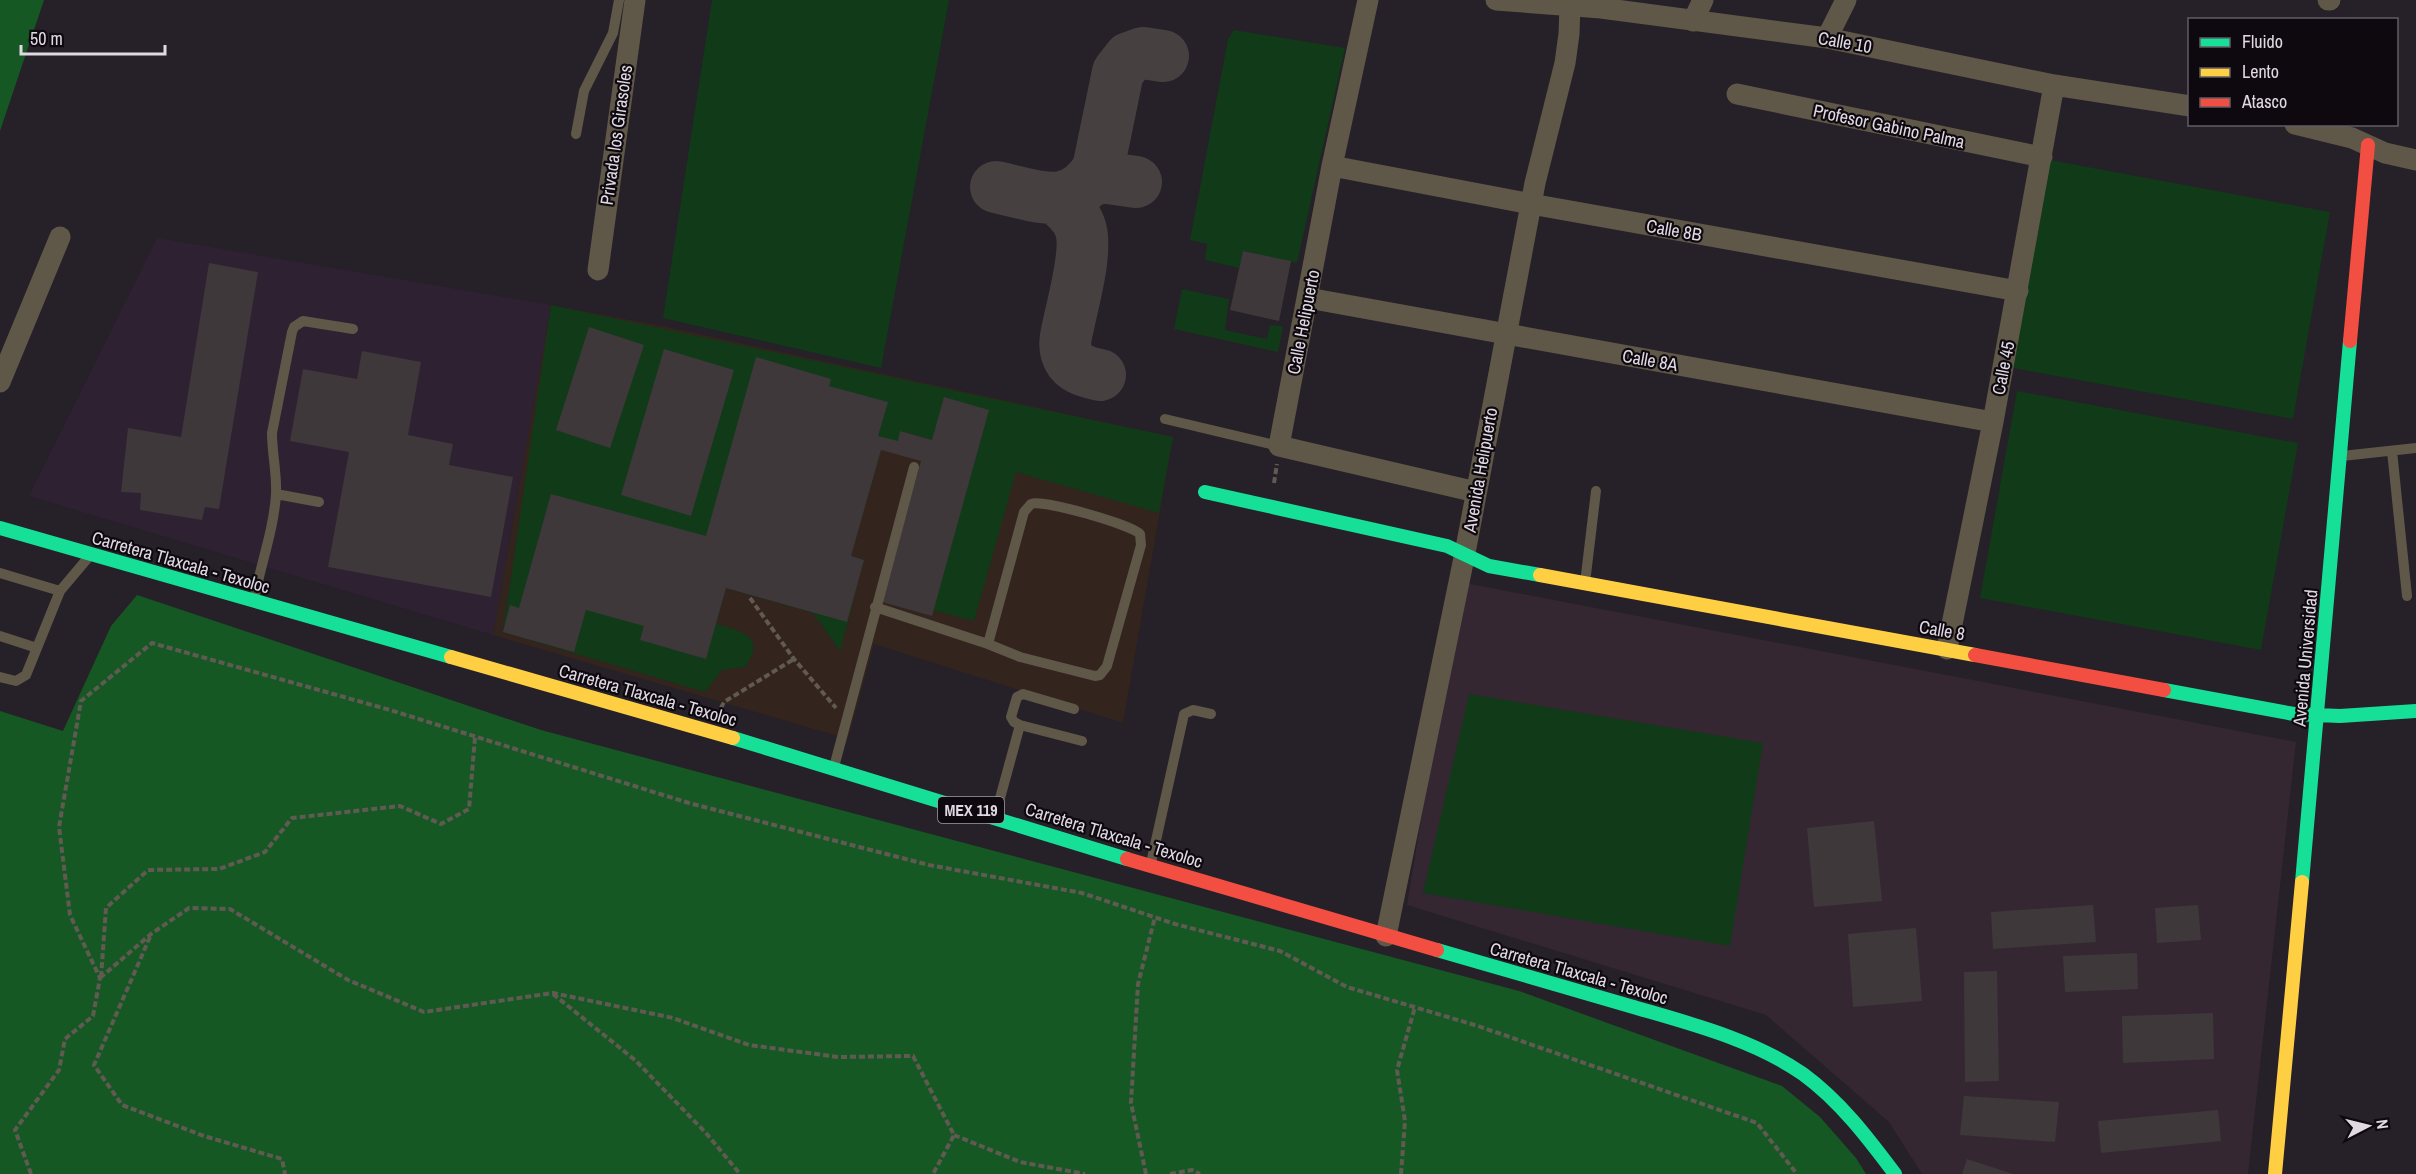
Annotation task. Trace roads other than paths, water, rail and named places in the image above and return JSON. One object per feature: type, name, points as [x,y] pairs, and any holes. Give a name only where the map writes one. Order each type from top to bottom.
[{"type":"street","name":"Privada los Girasoles","points":[[598,270],[635,0]]},
{"type":"street","name":"Calle Helipuerto","points":[[1279,446],[1332,166],[1368,0]]},
{"type":"street","name":"Calle 10","points":[[1496,0],[1570,5],[1827,38],[2054,85],[2188,106]]},
{"type":"street","points":[[1693,21],[1703,0]]},
{"type":"street","points":[[1827,38],[1846,0]]},
{"type":"street","name":"Avenida Helipuerto","points":[[1386,936],[1465,553],[1531,204],[1565,63],[1570,5]]},
{"type":"street","name":"Calle 45","points":[[1947,649],[2018,291],[2054,85]]},
{"type":"street","name":"Profesor Gabino Palma","points":[[1737,94],[2042,157]]},
{"type":"street","points":[[2303,126],[2337,134],[2395,156],[2416,160]]},
{"type":"street","name":"Avenida Universidad","points":[[2275,1174],[2318,717],[2367,145]]},
{"type":"street","name":"Calle 8B","points":[[1332,166],[2018,291]]},
{"type":"street","points":[[0,382],[60,237]]},
{"type":"street","name":"Calle 8A","points":[[1308,298],[1993,422]]},
{"type":"street","points":[[1279,446],[1476,492]]},
{"type":"street","name":"Calle 8","points":[[1205,492],[1447,546],[1489,566],[2283,712],[2318,717],[2416,711]]},
{"type":"street","name":"Carretera Tlaxcala - Texoloc","points":[[0,528],[710,731],[1150,866],[1670,1018],[1756,1049],[1800,1073],[1824,1091],[1854,1120],[1895,1174]]},
{"type":"lane","points":[[576,134],[584,91],[615,29],[619,0]]},
{"type":"lane","points":[[253,602],[276,494],[276,463],[272,450],[272,434],[294,327],[298,323],[309,321],[353,329]]},
{"type":"lane","points":[[1165,419],[1279,446]]},
{"type":"lane","points":[[2339,456],[2416,448]]},
{"type":"lane","points":[[2392,451],[2407,596]]},
{"type":"lane","points":[[833,770],[914,467]]},
{"type":"lane","points":[[1585,584],[1596,491]]},
{"type":"lane","points":[[276,494],[319,502]]},
{"type":"lane","points":[[875,607],[988,644],[1020,657],[1089,676],[1100,675],[1107,666],[1129,589],[1141,545],[1140,534],[1131,528],[1066,508],[1041,502],[1031,504],[1024,512],[988,644]]},
{"type":"lane","points":[[0,677],[16,681],[21,679],[28,670],[60,591],[67,580],[92,555]]},
{"type":"lane","points":[[0,573],[60,591]]},
{"type":"lane","points":[[0,636],[37,648]]},
{"type":"lane","points":[[1074,709],[1020,695],[1016,700],[1011,717],[1014,723],[1082,741]]},
{"type":"lane","points":[[1150,866],[1184,714],[1193,710],[1211,714]]},
{"type":"lane","points":[[995,817],[1020,725]]}]
